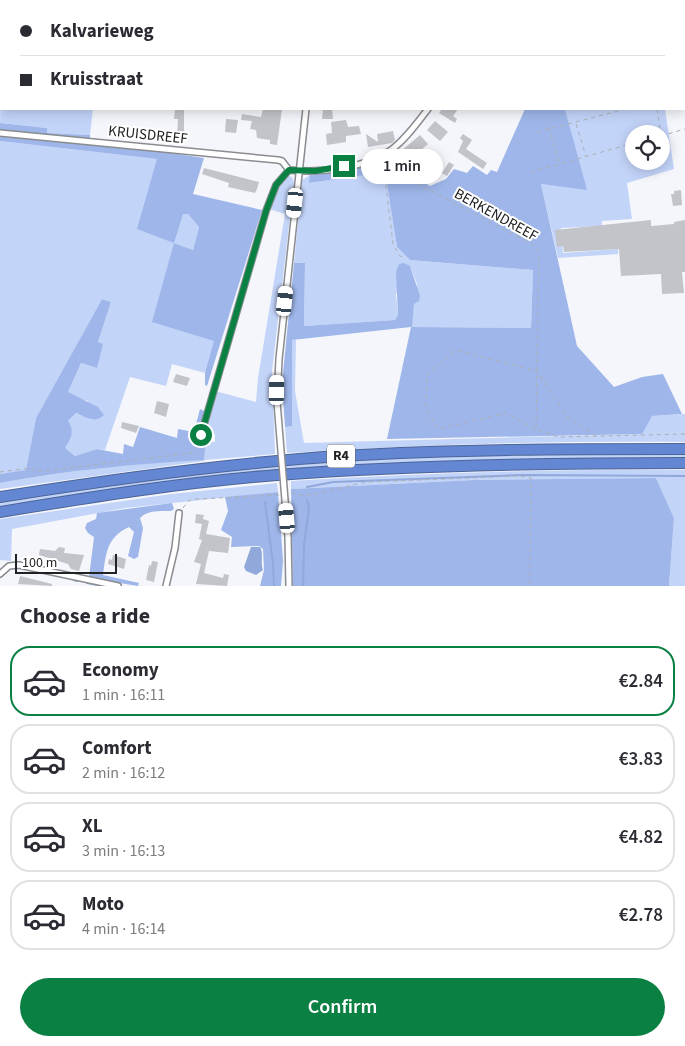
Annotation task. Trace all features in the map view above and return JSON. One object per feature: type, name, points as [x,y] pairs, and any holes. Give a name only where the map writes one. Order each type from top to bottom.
[{"type":"highway","name":"R4","points":[[0,498],[135,477],[315,458],[413,453],[685,448]]},
{"type":"highway","name":"R4","points":[[0,512],[133,491],[275,475],[414,467],[685,463]]},
{"type":"street","points":[[289,586],[288,538],[277,402],[279,358],[306,110]]},
{"type":"street","points":[[201,435],[266,211],[276,185],[289,170],[315,171],[359,163],[382,156],[401,141],[427,110]]},
{"type":"street","name":"KRUISDREEF","points":[[0,133],[278,160],[282,161],[289,170]]},
{"type":"street","points":[[166,586],[175,548],[179,513]]},
{"type":"street","points":[[0,574],[9,566],[19,565],[118,586]]},
{"type":"path","points":[[537,132],[622,110]]},
{"type":"path","points":[[657,110],[659,125]]},
{"type":"path","points":[[576,123],[586,156]]},
{"type":"path","points":[[549,128],[559,164]]},
{"type":"path","points":[[670,133],[685,129]]},
{"type":"path","points":[[682,130],[682,135]]},
{"type":"path","points":[[531,172],[625,145]]},
{"type":"path","points":[[382,156],[393,244],[400,256],[406,259]]},
{"type":"path","name":"BERKENDREEF","points":[[382,156],[386,162],[422,186],[537,247],[540,252],[536,430]]},
{"type":"path","points":[[597,437],[567,416],[537,372],[456,350],[427,375],[426,409],[439,429],[506,413],[536,430],[558,438],[597,437],[685,434]]},
{"type":"path","points":[[0,472],[31,468],[36,472],[192,453],[198,446],[201,435]]},
{"type":"path","points":[[179,513],[188,501],[196,499],[264,497],[292,493],[306,496],[366,482],[520,476],[530,478],[532,494],[530,586]]},
{"type":"shaded area","points":[[0,110],[93,110],[90,135],[46,133],[47,128],[0,123]]},
{"type":"shaded area","points":[[525,110],[565,110],[587,190],[541,184],[577,346],[614,387],[642,377],[663,374],[682,414],[652,416],[642,434],[387,439],[411,327],[292,340],[292,426],[285,427],[282,383],[294,263],[305,263],[304,326],[395,320],[398,315],[396,272],[399,264],[404,263],[410,266],[420,296],[419,301],[414,304],[412,327],[531,328],[533,270],[410,260],[397,247],[385,172],[309,183],[310,175],[388,158],[430,186],[446,179],[454,169],[467,173],[473,166],[487,175],[491,170],[497,172]]},
{"type":"shaded area","points":[[565,110],[665,110],[667,125],[625,125],[625,170],[670,170],[670,142],[674,169],[627,183],[632,219],[602,221],[602,226],[561,228],[563,253],[618,249],[618,254],[558,258],[541,184],[586,189]]},
{"type":"shaded area","points":[[0,123],[47,128],[47,133],[90,135],[90,140],[0,130]]},
{"type":"shaded area","points":[[0,135],[151,150],[204,158],[193,194],[262,210],[207,386],[205,385],[205,373],[214,341],[152,322],[174,243],[137,229],[157,159],[0,141]],"holes":[[[183,214],[188,214],[199,227],[193,250],[174,243]]]},
{"type":"shaded area","points":[[0,141],[157,159],[183,214],[188,214],[199,227],[193,250],[174,243],[215,341],[205,373],[172,364],[166,386],[130,377],[105,450],[97,449],[75,456],[65,448],[68,421],[76,413],[92,420],[88,401],[74,397],[68,392],[81,363],[97,368],[98,342],[111,302],[102,299],[36,418],[26,471],[0,474]]},
{"type":"shaded area","points":[[385,171],[397,247],[410,260],[533,270],[531,328],[411,327],[417,284],[410,266],[396,294],[398,315],[395,320],[304,326],[305,263],[294,263],[302,180],[310,175],[310,183]]},
{"type":"shaded area","points":[[288,176],[292,177],[294,183],[272,371],[275,454],[205,460],[0,489],[0,483],[51,474],[204,459],[206,442],[215,442],[215,435],[206,424],[215,391],[256,402],[258,378],[285,214],[269,209],[277,188]]},
{"type":"shaded area","points":[[102,299],[111,302],[98,342],[103,344],[97,368],[81,363],[68,392],[98,407],[104,415],[93,419],[76,413],[68,421],[71,435],[65,448],[75,456],[97,449],[123,454],[124,444],[133,447],[140,427],[177,438],[178,429],[194,432],[200,409],[204,411],[198,436],[202,442],[206,442],[204,460],[102,468],[0,483],[0,474],[26,470],[36,418]]},
{"type":"shaded area","points":[[292,340],[296,340],[295,391],[304,443],[641,434],[652,416],[685,414],[685,442],[486,444],[287,453],[285,427],[292,425]]},
{"type":"shaded area","points":[[685,454],[685,458],[427,462],[142,485],[0,507],[0,503],[180,476],[338,461],[536,455]]},
{"type":"shaded area","points":[[685,470],[685,586],[669,586],[674,518],[656,478],[473,480],[291,489],[291,481],[389,476],[537,471]]},
{"type":"shaded area","points":[[656,478],[674,518],[669,586],[293,586],[291,489],[473,480]]},
{"type":"shaded area","points":[[277,483],[278,492],[125,508],[12,529],[11,561],[0,560],[0,519],[171,494]]},
{"type":"shaded area","points":[[278,492],[283,561],[281,586],[260,586],[264,570],[263,549],[259,546],[231,547],[232,537],[221,530],[228,511],[225,497]]},
{"type":"shaded area","points":[[172,503],[174,509],[171,511],[150,512],[140,518],[143,528],[138,557],[134,559],[128,556],[134,532],[129,527],[116,536],[109,546],[103,575],[139,583],[138,586],[89,578],[94,537],[85,528],[87,523],[96,519],[97,513]]},
{"type":"shaded area","points":[[251,547],[260,547],[262,552],[263,570],[256,575],[246,571],[244,567]]},
{"type":"building","points":[[175,110],[184,110],[184,136],[177,135],[178,119],[174,119]]},
{"type":"building","points":[[263,110],[282,110],[277,145],[270,144],[270,140],[257,138],[256,130],[250,129],[252,121],[241,120],[242,114],[261,117]]},
{"type":"building","points":[[323,110],[332,110],[333,119],[322,119]]},
{"type":"building","points":[[441,110],[457,110],[453,116],[457,119],[455,123],[439,113]]},
{"type":"building","points":[[226,119],[238,120],[236,133],[225,132]]},
{"type":"building","points":[[346,120],[348,127],[359,126],[361,134],[346,136],[346,142],[327,145],[326,134],[332,133],[331,122]]},
{"type":"building","points":[[435,121],[448,132],[440,141],[427,130]]},
{"type":"building","points":[[393,131],[395,140],[392,143],[368,147],[366,134],[378,142],[377,134]]},
{"type":"building","points":[[463,134],[472,140],[466,149],[487,163],[483,169],[458,152],[463,141],[460,138]]},
{"type":"building","points":[[420,135],[428,144],[421,150],[433,164],[430,166],[421,158],[413,164],[421,173],[403,167],[394,157]]},
{"type":"building","points":[[449,162],[454,165],[447,176],[442,173]]},
{"type":"building","points":[[204,168],[259,182],[257,189],[255,193],[228,187],[229,183],[202,174]]},
{"type":"building","points":[[681,190],[682,205],[673,206],[671,194],[674,194],[674,191]]},
{"type":"building","points":[[651,220],[651,226],[674,224],[674,222],[685,220],[685,272],[682,272],[684,293],[662,294],[661,274],[621,276],[619,249],[564,252],[563,246],[557,247],[555,230]]},
{"type":"building","points":[[176,374],[190,378],[187,386],[173,382]]},
{"type":"building","points":[[157,401],[169,404],[166,417],[154,413]]},
{"type":"building","points":[[122,422],[139,426],[136,433],[121,428]]},
{"type":"building","points":[[196,514],[204,515],[203,519],[209,521],[206,534],[230,538],[228,553],[209,551],[204,573],[223,578],[224,574],[229,575],[227,586],[196,584],[201,564],[194,562],[202,540],[199,539],[202,524],[195,523]]},
{"type":"building","points":[[59,547],[65,548],[64,553],[84,555],[79,571],[71,569],[68,564],[39,555],[40,549],[55,551]]},
{"type":"building","points":[[113,555],[126,559],[124,569],[108,564],[109,559],[112,560]]},
{"type":"building","points":[[152,561],[158,562],[154,582],[146,580],[149,565],[151,566]]},
{"type":"building","points":[[20,576],[52,584],[52,586],[18,584]]},
{"type":"waterway","points":[[307,487],[333,482],[522,475],[685,476]]},
{"type":"waterway","points":[[303,586],[304,545],[309,508],[307,500]]},
{"type":"waterway","points":[[265,502],[274,586]]},
{"type":"waterway","points":[[87,583],[103,586]]},
{"type":"route","points":[[201,435],[207,408],[266,211],[276,185],[289,170],[315,171],[344,166]]}]
